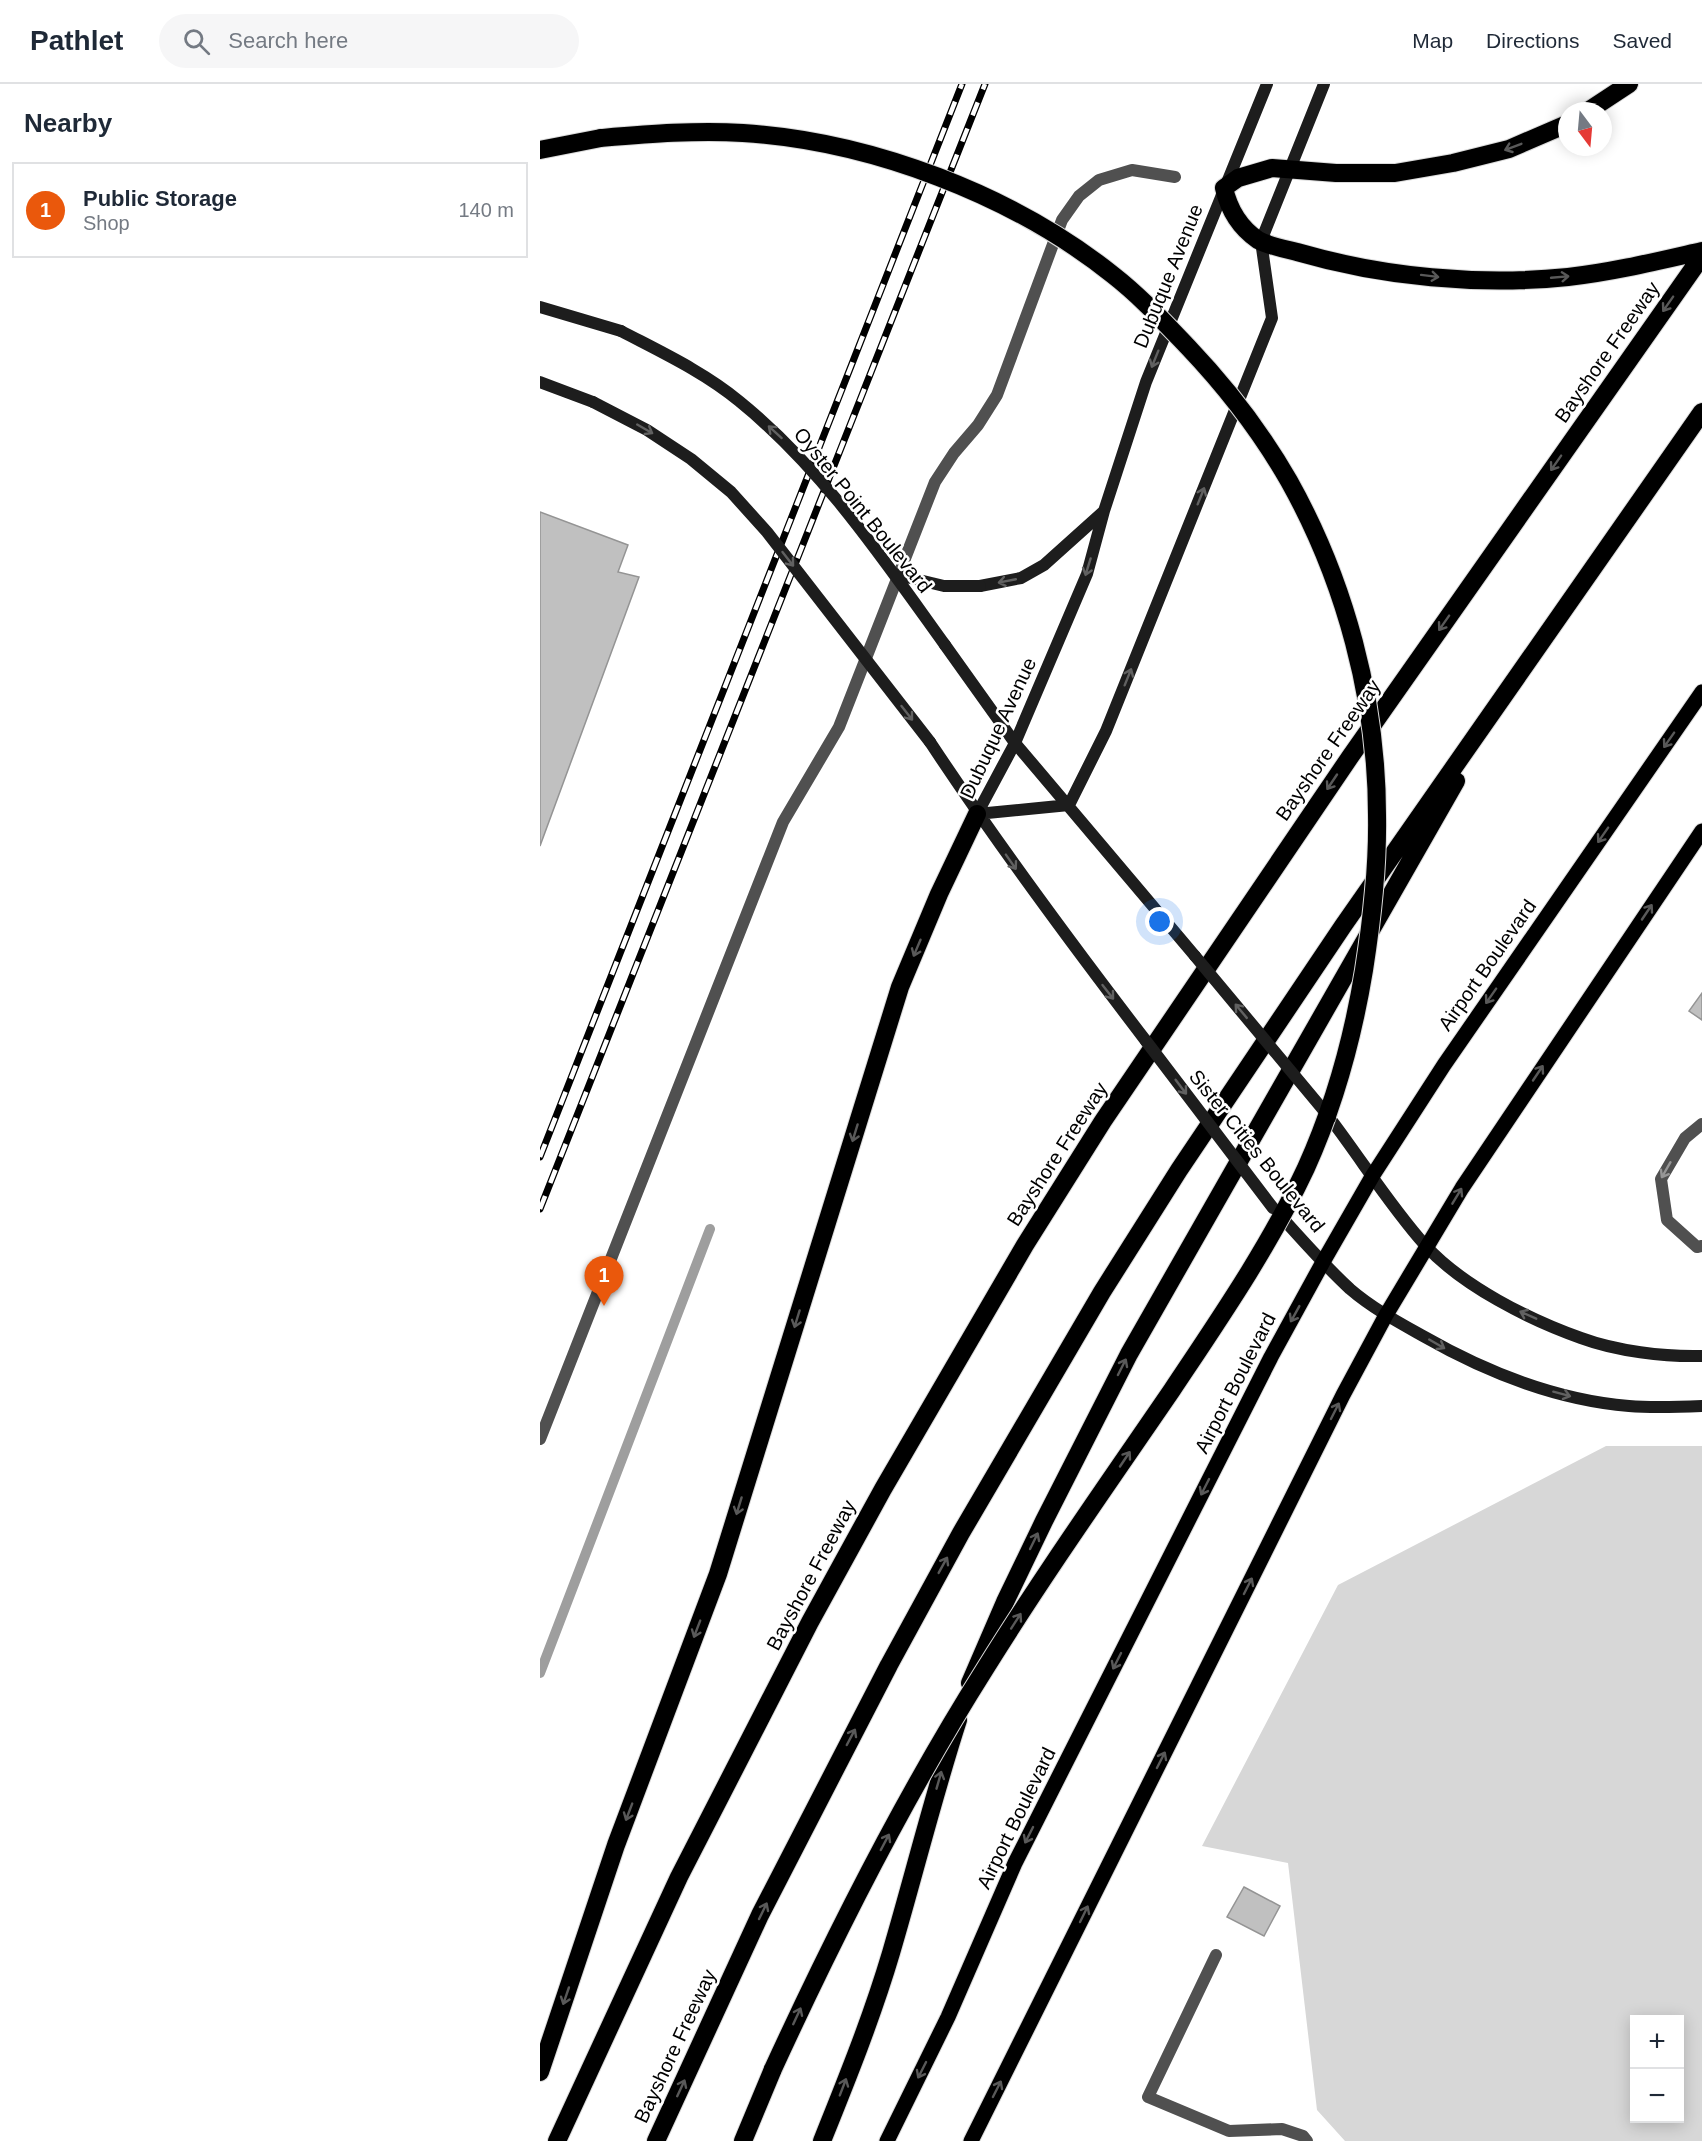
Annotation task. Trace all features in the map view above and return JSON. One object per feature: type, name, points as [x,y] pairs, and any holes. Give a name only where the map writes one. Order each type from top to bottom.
[{"type":"highway","points":[[1602,102],[1629,84]]},
{"type":"highway","points":[[1558,128],[1509,149],[1453,163],[1395,173],[1336,173],[1272,168],[1238,178],[1224,188],[1228,204],[1236,219],[1247,232],[1261,242],[1371,269],[1502,281],[1568,277],[1632,267],[1702,251]]},
{"type":"highway","points":[[540,150],[601,138],[674,131],[747,133],[817,143],[884,159],[944,180],[1005,207],[1060,238],[1113,275],[1163,320],[1210,370],[1253,425],[1289,482],[1317,539],[1337,589],[1365,691],[1373,750],[1377,810],[1376,870],[1370,932],[1360,994],[1346,1053],[1329,1109],[1308,1164],[1247,1277],[1041,1582],[936,1748],[851,1906],[772,2069],[743,2141]]},
{"type":"highway","name":"Bayshore Freeway","points":[[557,2141],[679,1877],[794,1652],[883,1489],[1025,1245],[1116,1103],[1350,757],[1702,256]]},
{"type":"highway","name":"Bayshore Freeway","points":[[656,2141],[760,1915],[822,1792],[961,1533],[1102,1292],[1179,1170],[1343,926],[1702,412]]},
{"type":"highway","points":[[822,2141],[867,2025],[890,1955],[939,1777],[968,1689],[1005,1602],[1129,1354],[1510,685]]},
{"type":"highway","points":[[540,2072],[616,1845],[718,1574],[900,987],[939,894],[977,814]]},
{"type":"main road","name":"Dubuque Avenue","points":[[977,814],[1016,743],[1087,574],[1104,511],[1146,381],[1266,84]]},
{"type":"main road","points":[[1069,805],[1106,731],[1272,318],[1261,242],[1324,84]]},
{"type":"main road","name":"Oyster Point Boulevard","points":[[540,307],[621,331],[685,364],[737,399],[781,437],[820,481],[894,574],[1016,743]]},
{"type":"main road","points":[[540,382],[593,402],[647,430],[691,459],[731,492],[767,532],[930,742],[977,814]]},
{"type":"main road","points":[[894,574],[944,586],[980,586],[1021,578],[1044,565],[1104,511]]},
{"type":"main road","name":"Airport Boulevard","points":[[887,2141],[948,2017],[1020,1852],[1265,1368],[1323,1262],[1373,1175],[1444,1065],[1702,692]]},
{"type":"main road","points":[[1016,743],[1332,1121],[1427,1246],[1470,1283],[1520,1312],[1582,1339],[1636,1352],[1702,1356]]},
{"type":"main road","name":"Dubuque Avenue","points":[[977,814],[1069,805]]},
{"type":"main road","name":"Sister Cities Boulevard","points":[[977,814],[1073,946],[1273,1208],[1352,1290],[1386,1316],[1448,1351],[1506,1377],[1565,1396],[1629,1406],[1702,1406]]},
{"type":"main road","points":[[971,2141],[1338,1406],[1386,1316],[1505,1121],[1702,831]]},
{"type":"street","points":[[540,1439],[783,822],[839,727],[935,482],[954,453],[978,425],[997,395],[1062,220],[1079,196],[1099,180],[1132,170],[1175,177]]},
{"type":"street","points":[[1702,1124],[1685,1138],[1661,1179],[1667,1220],[1697,1247],[1702,1246]]},
{"type":"street","points":[[1216,1955],[1148,2097],[1227,2136],[1282,2129],[1303,2136],[1307,2141]]},
{"type":"shaded area","points":[[1606,1446],[1702,1446],[1702,2141],[1345,2141],[1317,2110],[1288,1863],[1202,1846],[1338,1585]]},
{"type":"building","points":[[540,512],[628,545],[618,572],[639,577],[540,846]]},
{"type":"building","points":[[1702,993],[1702,1020],[1689,1011]]},
{"type":"building","points":[[1244,1887],[1280,1906],[1264,1936],[1227,1917]]},
{"type":"waterway","points":[[540,1673],[710,1229]]},
{"type":"railway","points":[[540,1157],[962,84]]},
{"type":"railway","points":[[540,1209],[985,84]]},
{"type":"place","name":"Public Storage","points":[[604,1306]]}]
